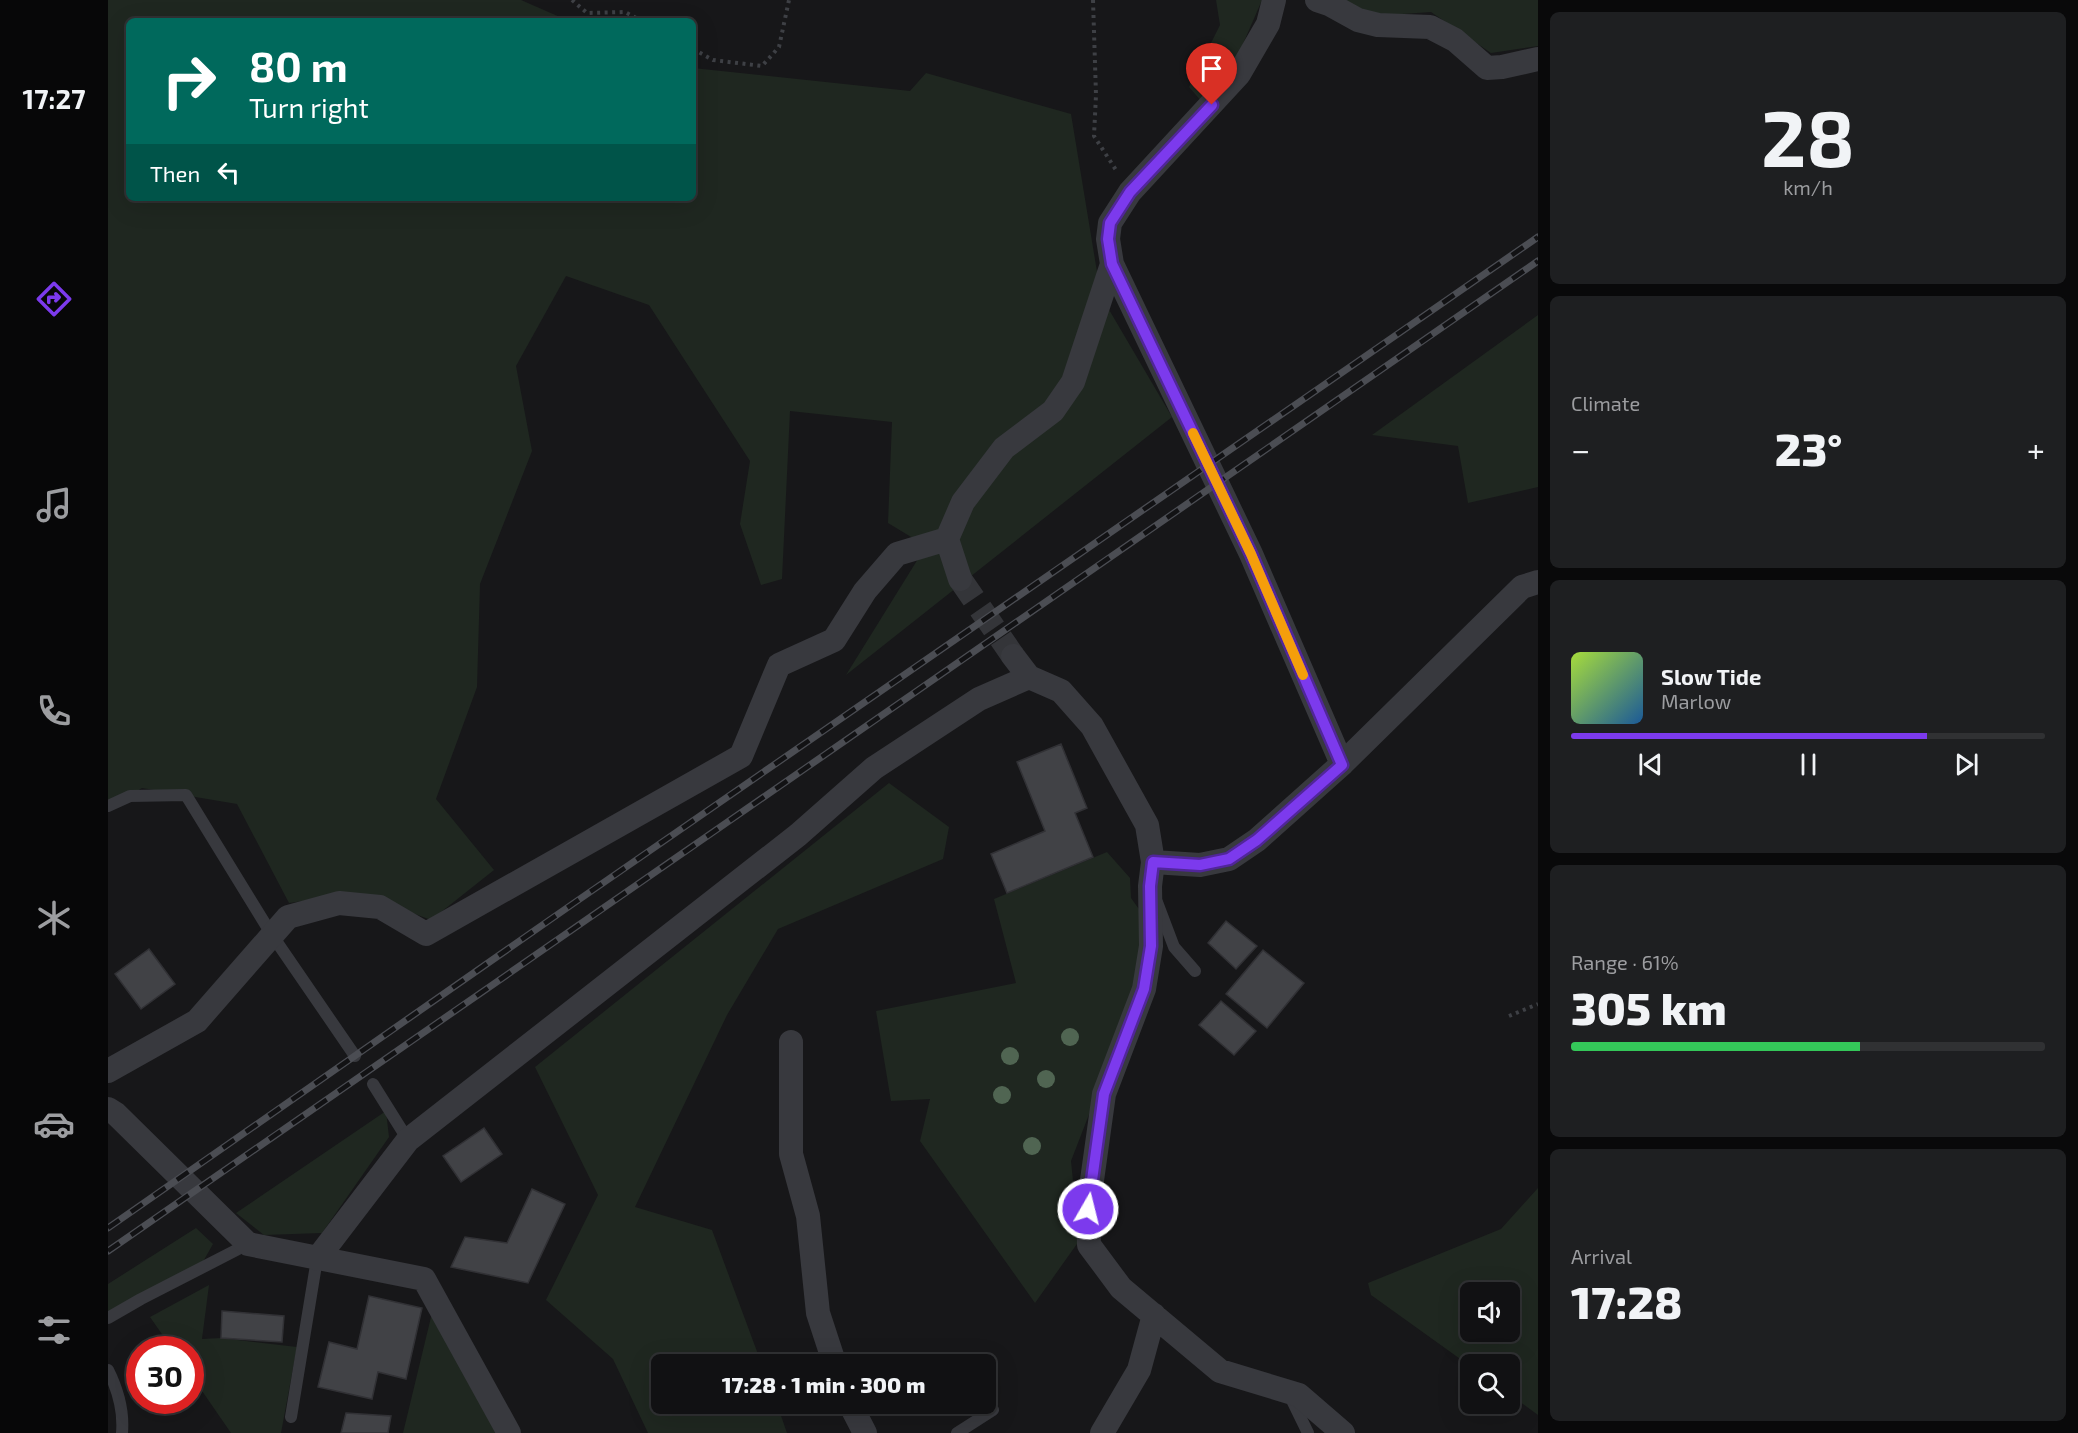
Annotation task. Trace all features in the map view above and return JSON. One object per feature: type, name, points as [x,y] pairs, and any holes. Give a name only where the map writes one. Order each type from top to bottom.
[{"type":"street","points":[[1274,0],[1268,24],[1239,74],[1130,192],[1110,223],[1108,239],[1112,264],[1251,554],[1342,765]]},
{"type":"street","points":[[1317,0],[1358,20],[1378,25],[1430,27],[1455,40],[1487,68],[1538,59]]},
{"type":"street","points":[[960,579],[946,539],[963,502],[1004,448],[1053,411],[1072,382],[1112,264]]},
{"type":"street","points":[[108,1071],[197,1021],[288,917],[339,903],[380,907],[426,934],[741,756],[779,665],[834,640],[865,591],[897,554],[946,539]]},
{"type":"street","points":[[1153,862],[1200,865],[1229,859],[1257,840],[1342,765],[1522,587],[1538,582]]},
{"type":"street","points":[[1013,656],[1029,677],[1061,690],[1092,726],[1147,825],[1153,862],[1150,886],[1151,946],[1144,989],[1104,1094],[1088,1209],[1089,1245],[1121,1288],[1220,1371],[1299,1395],[1343,1433]]},
{"type":"street","points":[[317,1259],[408,1140],[798,835],[874,768],[979,699],[1029,677]]},
{"type":"street","points":[[791,1042],[791,1154],[808,1216],[818,1313],[831,1354]]},
{"type":"street","points":[[108,1109],[116,1114],[248,1245],[424,1279],[509,1433]]},
{"type":"street","points":[[1101,1433],[1139,1370],[1154,1315]]},
{"type":"street","points":[[855,1414],[865,1433]]},
{"type":"lane","points":[[108,806],[130,795],[186,795],[272,935],[355,1056]]},
{"type":"lane","points":[[1150,886],[1174,947],[1195,971]]},
{"type":"lane","points":[[373,1084],[408,1140]]},
{"type":"lane","points":[[108,1318],[248,1245]]},
{"type":"lane","points":[[291,1417],[317,1259]]},
{"type":"lane","points":[[108,1370],[116,1386],[124,1417],[122,1433]]},
{"type":"lane","points":[[1288,1392],[1308,1433]]},
{"type":"lane","points":[[957,1433],[987,1414]]},
{"type":"path","points":[[572,0],[587,14],[625,12],[636,18]]},
{"type":"path","points":[[696,51],[713,60],[762,66],[779,47],[789,0]]},
{"type":"path","points":[[1093,0],[1096,94],[1094,136],[1130,192]]},
{"type":"path","points":[[1509,1016],[1538,1004]]},
{"type":"shaded area","points":[[108,0],[521,0],[562,18],[126,18],[126,201],[696,201],[696,68],[910,91],[926,73],[1071,114],[1101,296],[1172,417],[846,675],[926,546],[888,523],[892,422],[790,411],[782,579],[761,585],[740,524],[750,461],[649,305],[566,276],[516,366],[532,451],[480,584],[477,687],[436,799],[494,870],[431,920],[360,893],[289,903],[237,804],[142,788],[108,808]]},
{"type":"shaded area","points":[[1216,0],[1262,0],[1233,67],[1202,102],[1189,87],[1220,25]]},
{"type":"shaded area","points":[[1338,0],[1538,0],[1538,46],[1491,53],[1431,12],[1375,16]]},
{"type":"shaded area","points":[[1538,315],[1538,487],[1468,503],[1458,446],[1372,435]]},
{"type":"shaded area","points":[[889,783],[949,827],[943,859],[778,929],[727,1015],[635,1207],[712,1230],[758,1354],[651,1354],[651,1414],[780,1414],[787,1433],[648,1433],[613,1359],[546,1300],[598,1195],[535,1067]]},
{"type":"shaded area","points":[[1107,852],[1130,878],[1131,898],[1146,919],[1129,1011],[1071,1161],[1079,1241],[1035,1303],[920,1141],[930,1099],[891,1101],[876,1011],[1016,983],[994,899]]},
{"type":"shaded area","points":[[386,1111],[389,1137],[322,1233],[264,1235],[236,1213]]},
{"type":"shaded area","points":[[1538,1188],[1538,1415],[1520,1402],[1520,1354],[1460,1354],[1460,1359],[1371,1295],[1368,1283],[1501,1229]]},
{"type":"shaded area","points":[[196,1228],[213,1244],[200,1267],[108,1318],[108,1284]]},
{"type":"shaded area","points":[[209,1285],[202,1336],[163,1336],[150,1317]]},
{"type":"shaded area","points":[[432,1313],[499,1433],[403,1433]]},
{"type":"shaded area","points":[[221,1338],[297,1347],[281,1433],[231,1433],[204,1394],[204,1339]]},
{"type":"building","points":[[1061,744],[1087,808],[1075,813],[1093,857],[1007,893],[991,854],[1045,831],[1017,762]]},
{"type":"building","points":[[1226,921],[1257,946],[1236,969],[1208,943]]},
{"type":"building","points":[[149,949],[175,984],[141,1009],[115,974]]},
{"type":"building","points":[[1263,950],[1304,983],[1267,1028],[1226,994]]},
{"type":"building","points":[[1221,1001],[1256,1031],[1234,1055],[1199,1025]]},
{"type":"building","points":[[484,1128],[502,1154],[461,1182],[443,1156]]},
{"type":"building","points":[[532,1189],[565,1204],[528,1283],[451,1267],[465,1237],[507,1243]]},
{"type":"building","points":[[369,1296],[422,1308],[406,1379],[378,1372],[372,1399],[318,1387],[329,1342],[357,1349]]},
{"type":"building","points":[[222,1311],[284,1316],[282,1342],[221,1338]]},
{"type":"building","points":[[346,1413],[391,1416],[388,1433],[341,1433]]},
{"type":"tunnel","points":[[960,579],[1013,656]]},
{"type":"railway","points":[[108,1228],[1538,237]]},
{"type":"railway","points":[[108,1251],[1538,261]]},
{"type":"slow traffic","points":[[1193,433],[1251,554],[1303,675]]},
{"type":"route","points":[[1088,1209],[1104,1094],[1144,989],[1151,946],[1150,886],[1153,862],[1200,865],[1229,859],[1257,840],[1342,765],[1251,554],[1112,264],[1108,239],[1110,223],[1130,192],[1212,105]]}]
